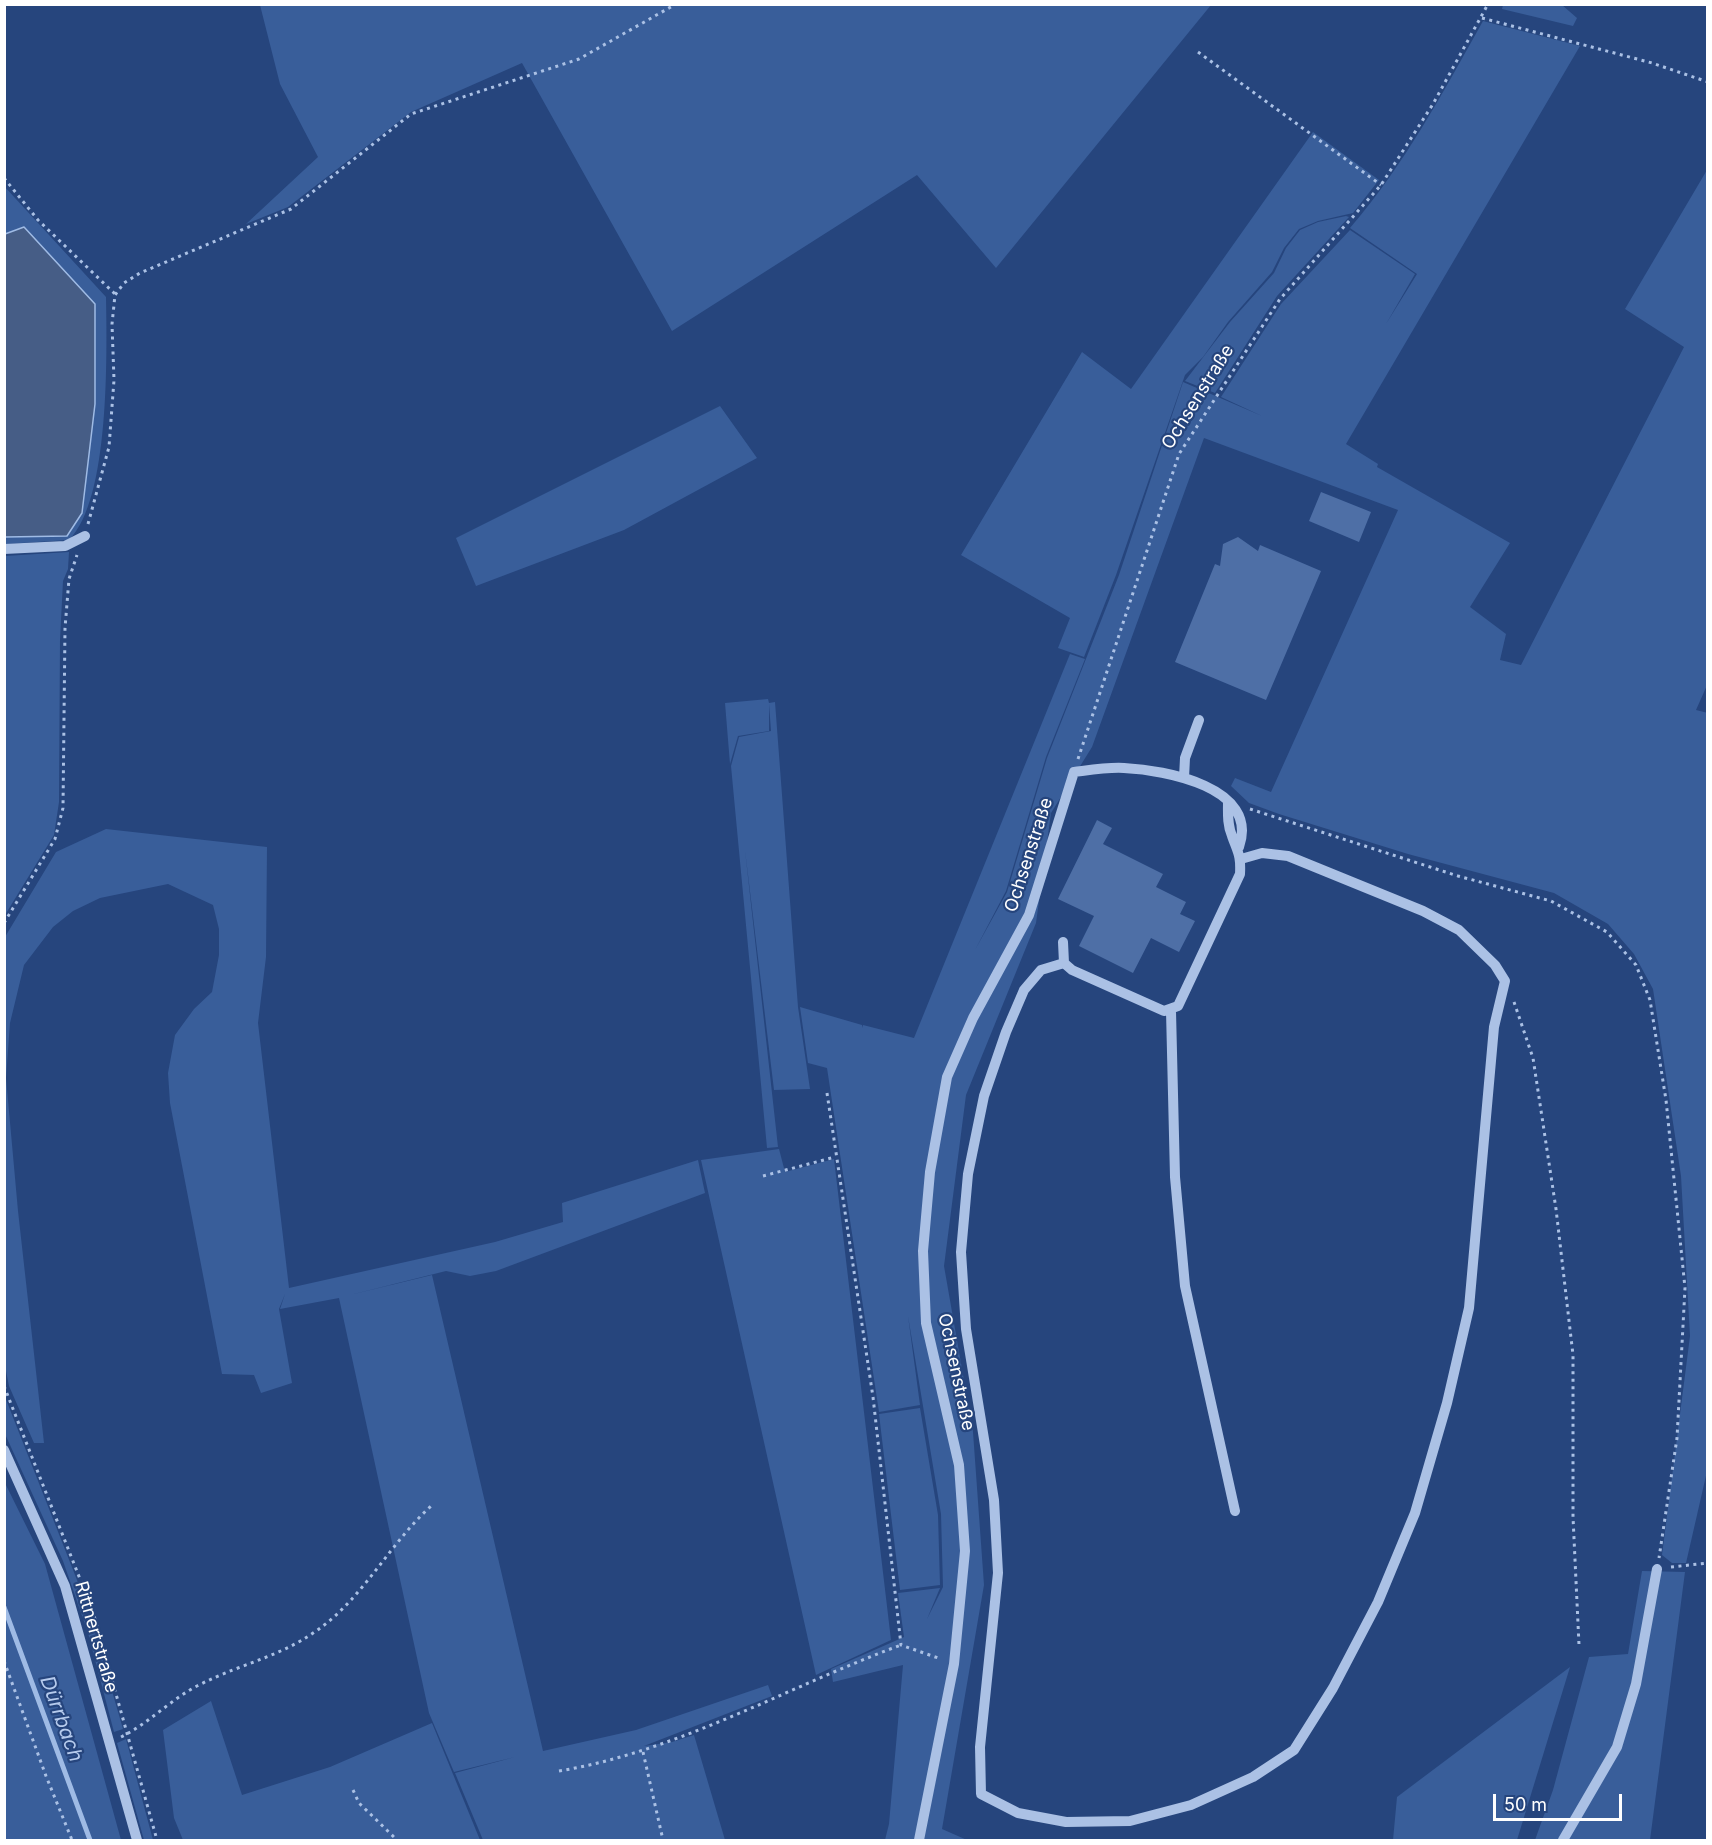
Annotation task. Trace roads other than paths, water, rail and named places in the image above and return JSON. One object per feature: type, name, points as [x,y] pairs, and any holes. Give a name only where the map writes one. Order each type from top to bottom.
[{"type":"street","points":[[4,549],[65,546],[85,536]]},
{"type":"street","points":[[1063,942],[1064,963],[1072,970],[1164,1011],[1171,1011],[1178,1006],[1240,874],[1239,847],[1242,837],[1240,822],[1228,801],[1203,785],[1184,778],[1185,758],[1199,720]]},
{"type":"street","name":"Ochsenstraße","points":[[919,1840],[954,1664],[965,1551],[959,1465],[926,1323],[923,1251],[930,1172],[947,1077],[973,1018],[1029,915],[1074,772],[1123,768],[1184,778]]},
{"type":"street","points":[[1064,963],[1041,970],[1024,990],[1006,1032],[984,1096],[968,1174],[962,1252],[966,1329],[994,1500],[998,1573],[980,1747],[981,1794],[1018,1813],[1066,1822],[1140,1818],[1191,1805],[1262,1772],[1294,1750],[1333,1688],[1368,1621],[1415,1513],[1447,1403],[1469,1308],[1494,1027],[1505,981],[1495,965],[1459,930],[1423,911],[1288,856],[1262,853],[1241,859]]},
{"type":"street","points":[[1171,1011],[1175,1177],[1185,1286],[1235,1511]]},
{"type":"street","name":"Rittnertstraße","points":[[4,1450],[65,1586],[137,1840]]},
{"type":"street","points":[[1563,1840],[1617,1747],[1636,1684],[1657,1569]]},
{"type":"waterway","name":"Dürrbach","points":[[4,1607],[90,1840]]}]
